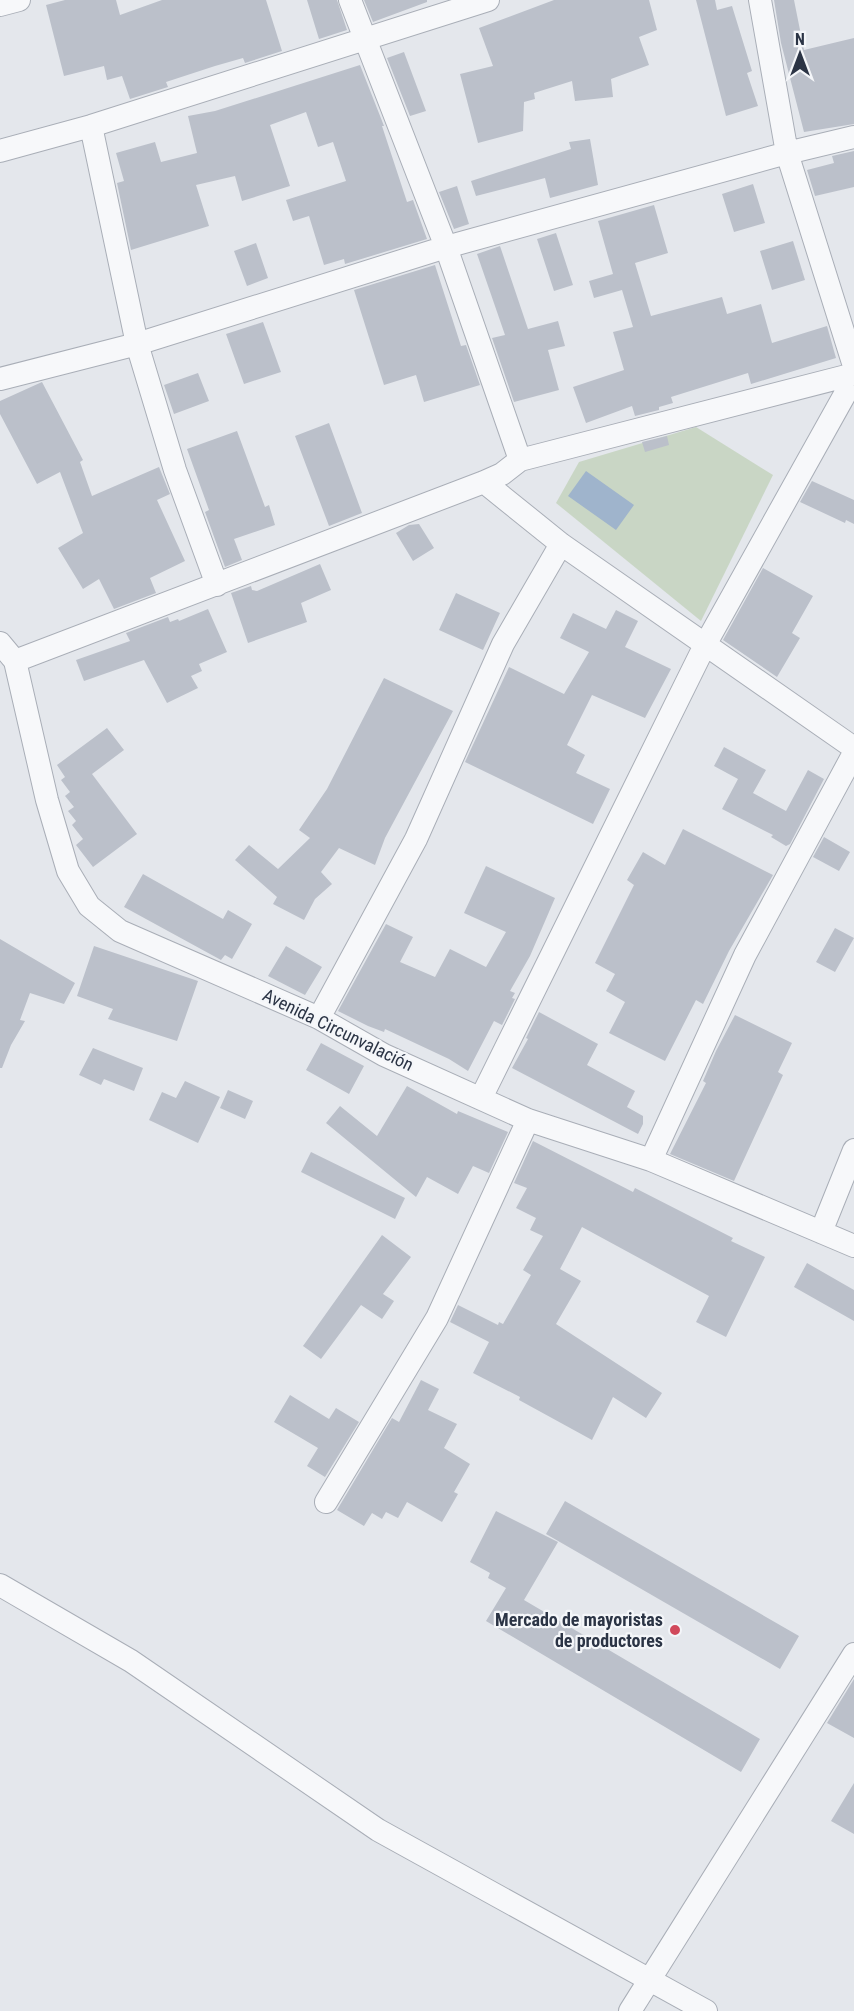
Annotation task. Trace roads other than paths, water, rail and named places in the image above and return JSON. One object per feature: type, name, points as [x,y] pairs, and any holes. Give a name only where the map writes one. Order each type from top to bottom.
[{"type":"street","points":[[0,5],[19,0]]},
{"type":"street","points":[[350,0],[367,38],[446,247],[520,460]]},
{"type":"street","points":[[0,151],[91,126],[488,0]]},
{"type":"street","points":[[760,0],[787,153],[854,366]]},
{"type":"street","points":[[91,126],[137,344],[176,470],[217,585]]},
{"type":"street","points":[[0,379],[137,344],[446,247],[787,153],[854,137]]},
{"type":"street","points":[[15,661],[484,482],[502,474],[520,460],[854,376]]},
{"type":"street","points":[[481,1098],[705,645],[854,376]]},
{"type":"street","points":[[484,482],[561,544],[854,748]]},
{"type":"street","points":[[319,1018],[416,839],[503,644],[561,544]]},
{"type":"street","name":"Avenida Circunvalación","points":[[0,642],[15,661],[47,800],[68,871],[89,906],[120,931],[319,1018],[384,1055],[528,1120],[651,1160],[854,1246]]},
{"type":"street","points":[[651,1160],[745,955],[854,753]]},
{"type":"street","points":[[326,1502],[436,1318],[528,1120]]},
{"type":"street","points":[[820,1232],[854,1150]]},
{"type":"street","points":[[0,1585],[131,1662],[378,1830],[706,2011]]},
{"type":"street","points":[[630,2011],[854,1654]]},
{"type":"water","points":[[586,471],[634,505],[616,530],[568,496]]},
{"type":"place","name":"Mercado de mayoristas de productores","points":[[675,1630]]}]
